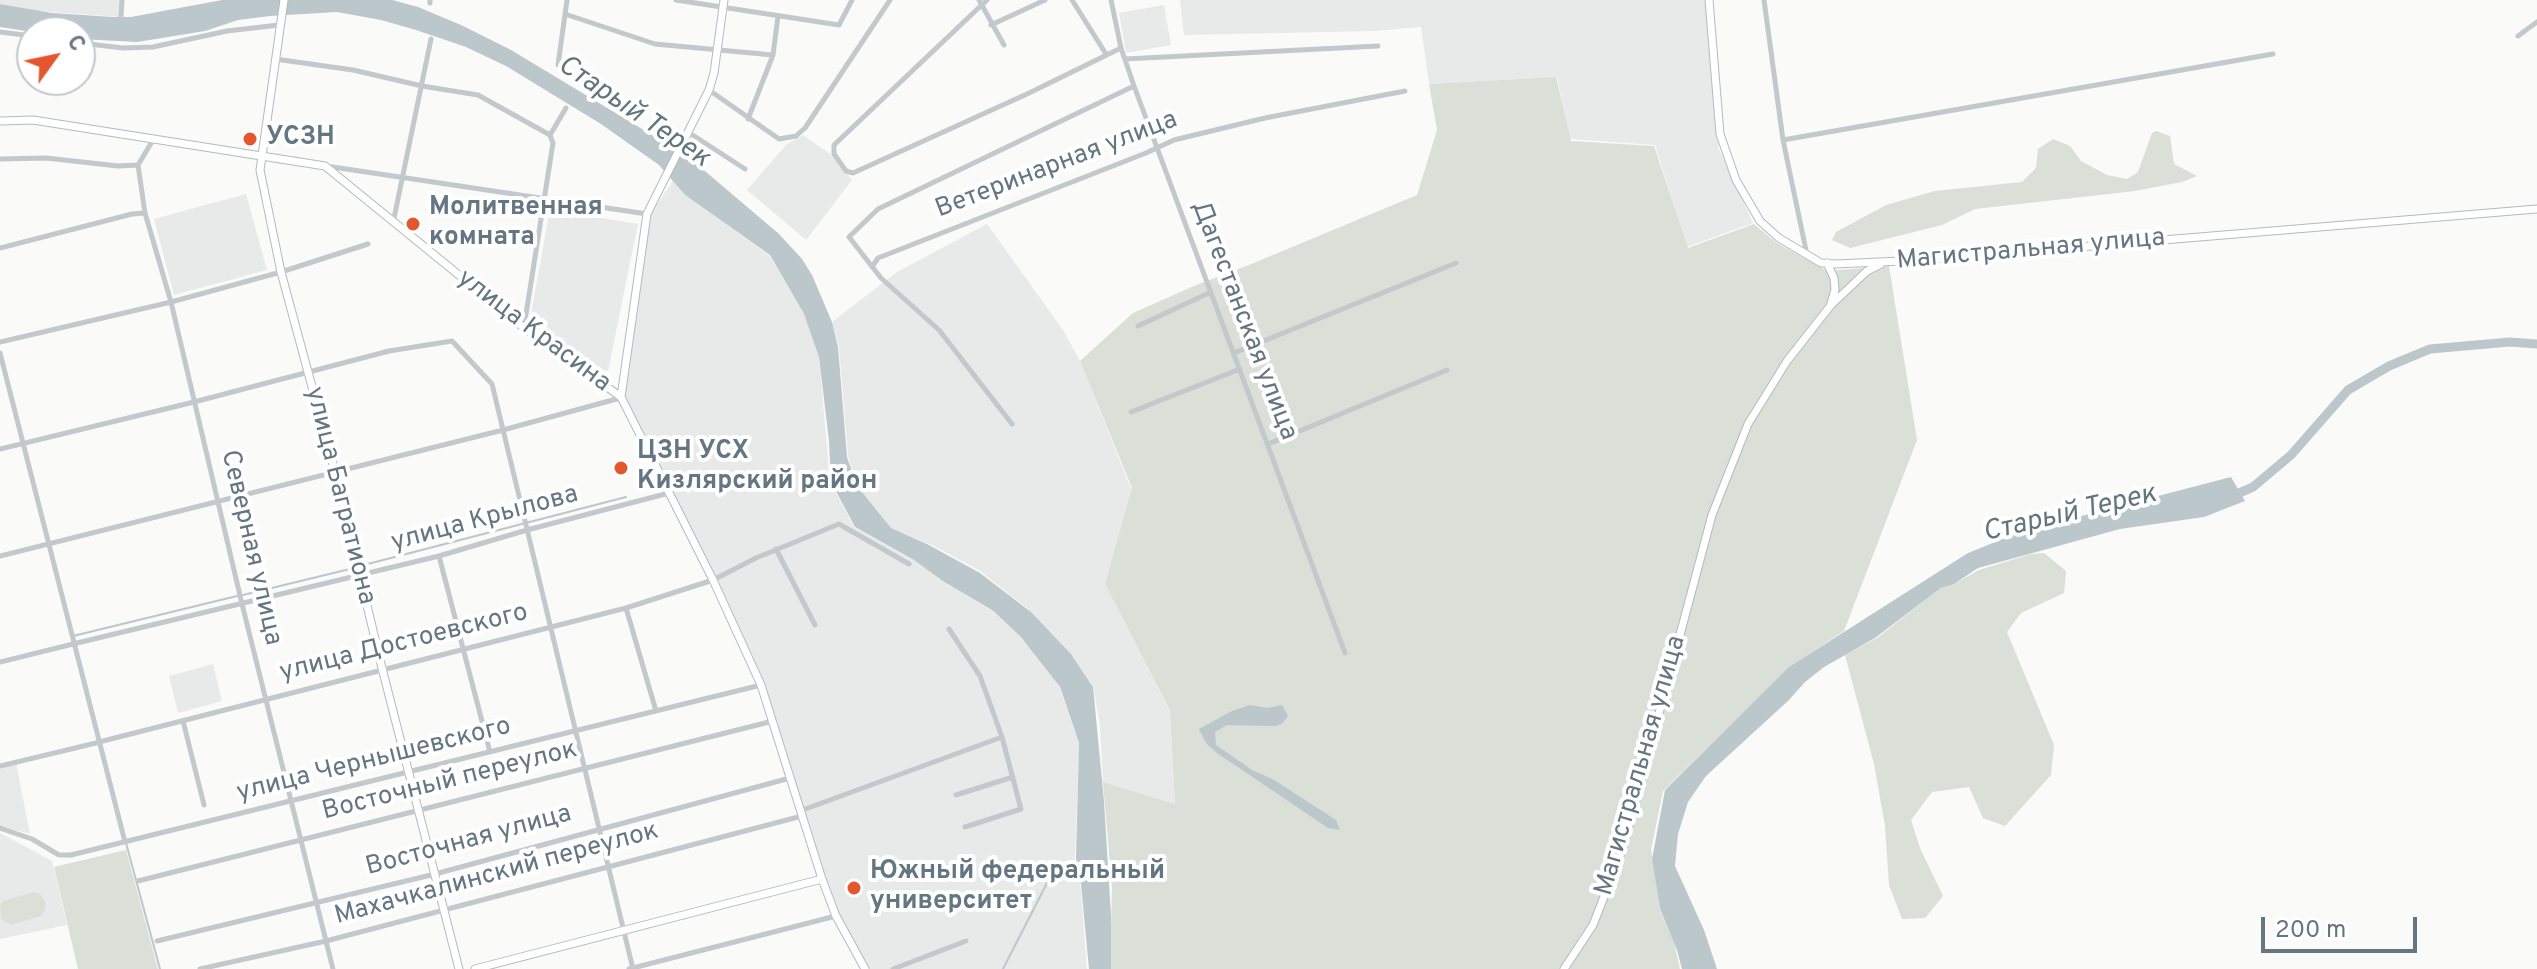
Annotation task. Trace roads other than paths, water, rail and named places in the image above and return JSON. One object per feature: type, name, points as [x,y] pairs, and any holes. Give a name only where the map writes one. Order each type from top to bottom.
[{"type":"street","points":[[121,17],[122,0]]},
{"type":"street","name":"улица Багратиона","points":[[284,0],[260,170],[281,272],[335,472],[459,969]]},
{"type":"street","points":[[558,65],[567,0]]},
{"type":"street","points":[[676,0],[724,3],[778,16],[839,25],[852,0]]},
{"type":"street","points":[[709,90],[779,139],[796,136],[805,128],[890,0]]},
{"type":"street","points":[[987,0],[979,2],[834,145],[834,154],[846,171],[853,173],[1121,48]]},
{"type":"street","points":[[991,25],[1045,0]]},
{"type":"street","points":[[1072,0],[1106,54]]},
{"type":"street","name":"Дагестанская улица","points":[[1111,0],[1121,48],[1134,86],[1345,653]]},
{"type":"street","points":[[1709,0],[1723,149],[1742,192],[1760,221],[1807,257],[1827,263],[1883,263]]},
{"type":"street","points":[[1764,0],[1783,140],[1807,257]]},
{"type":"street","points":[[979,2],[1004,45]]},
{"type":"street","points":[[0,556],[503,430],[621,397],[647,214],[709,90],[724,3]]},
{"type":"street","points":[[565,14],[655,44],[773,55]]},
{"type":"street","points":[[748,119],[773,55],[778,16]]},
{"type":"street","points":[[96,45],[153,47],[280,22]]},
{"type":"street","points":[[2518,36],[2537,22]]},
{"type":"street","points":[[393,224],[431,39]]},
{"type":"street","points":[[1125,59],[1378,46]]},
{"type":"street","points":[[1783,140],[2273,54]]},
{"type":"street","points":[[274,59],[353,70],[478,95],[550,135],[553,143],[524,328]]},
{"type":"street","points":[[1012,424],[939,330],[901,298],[849,237],[878,209],[1134,86]]},
{"type":"street","name":"Ветеринарная улица","points":[[872,267],[878,258],[1174,140],[1265,118],[1405,91]]},
{"type":"street","points":[[550,135],[566,108]]},
{"type":"street","points":[[0,121],[33,120],[647,214]]},
{"type":"street","points":[[687,132],[745,169]]},
{"type":"street","points":[[0,159],[46,158],[118,166],[138,165],[153,140]]},
{"type":"street","name":"Северная улица","points":[[138,165],[145,213],[171,302],[265,700],[333,969]]},
{"type":"street","name":"улица Красина","points":[[325,166],[524,328],[621,397],[713,580],[761,685],[822,879],[836,916],[865,969]]},
{"type":"street","name":"Магистральная улица","points":[[1564,969],[1593,925],[1623,848],[1712,515],[1730,465],[1767,391],[1831,305],[1867,271],[1883,263],[2537,209]]},
{"type":"street","points":[[0,248],[145,213]]},
{"type":"street","points":[[0,342],[171,302],[368,244]]},
{"type":"street","points":[[1234,353],[1456,263]]},
{"type":"street","points":[[1827,263],[1834,278],[1831,305]]},
{"type":"street","points":[[1138,326],[1211,292]]},
{"type":"street","points":[[0,449],[389,351],[452,341],[492,384],[632,969],[836,916]]},
{"type":"street","points":[[0,353],[125,842]]},
{"type":"street","points":[[1131,412],[1240,369]]},
{"type":"street","points":[[1268,444],[1447,370]]},
{"type":"street","name":"улица Крылова","points":[[0,662],[439,556],[670,492]]},
{"type":"street","points":[[713,580],[776,549],[839,524],[909,564]]},
{"type":"street","points":[[776,549],[815,625]]},
{"type":"street","points":[[439,556],[490,753]]},
{"type":"street","name":"улица Достоевского","points":[[0,766],[551,628],[713,580]]},
{"type":"street","points":[[626,608],[656,711]]},
{"type":"street","points":[[949,629],[980,676],[1002,737],[1021,809],[965,827]]},
{"type":"street","name":"улица Чернышевского","points":[[0,828],[32,839],[59,855],[71,855],[761,685]]},
{"type":"street","points":[[183,721],[204,805]]},
{"type":"street","name":"Восточный переулок","points":[[138,881],[773,721]]},
{"type":"street","name":"Махачкалинский переулок","points":[[200,969],[326,941],[801,813],[1002,737]]},
{"type":"street","points":[[956,795],[1013,777]]},
{"type":"street","name":"Восточная улица","points":[[157,941],[435,874],[790,778]]},
{"type":"street","points":[[475,969],[822,879]]},
{"type":"street","points":[[893,969],[966,941]]},
{"type":"waterway","name":"Старый Терек","points":[[2230,497],[2253,487],[2291,455],[2348,390],[2389,366],[2430,349],[2510,342],[2537,344]]},
{"type":"waterway","points":[[360,566],[626,497]]},
{"type":"waterway","points":[[243,595],[354,568]]},
{"type":"waterway","points":[[73,636],[237,596]]},
{"type":"waterway","points":[[126,843],[160,969]]},
{"type":"waterway","points":[[1003,969],[1047,883],[1079,870]]},
{"type":"place","name":"УСЗН","points":[[250,139]]},
{"type":"place","name":"Молитвенная комната","points":[[413,224]]},
{"type":"place","name":"ЦЗН УСХ Кизлярский район","points":[[621,468]]},
{"type":"place","name":"Южный федеральный университет","points":[[854,888]]}]
